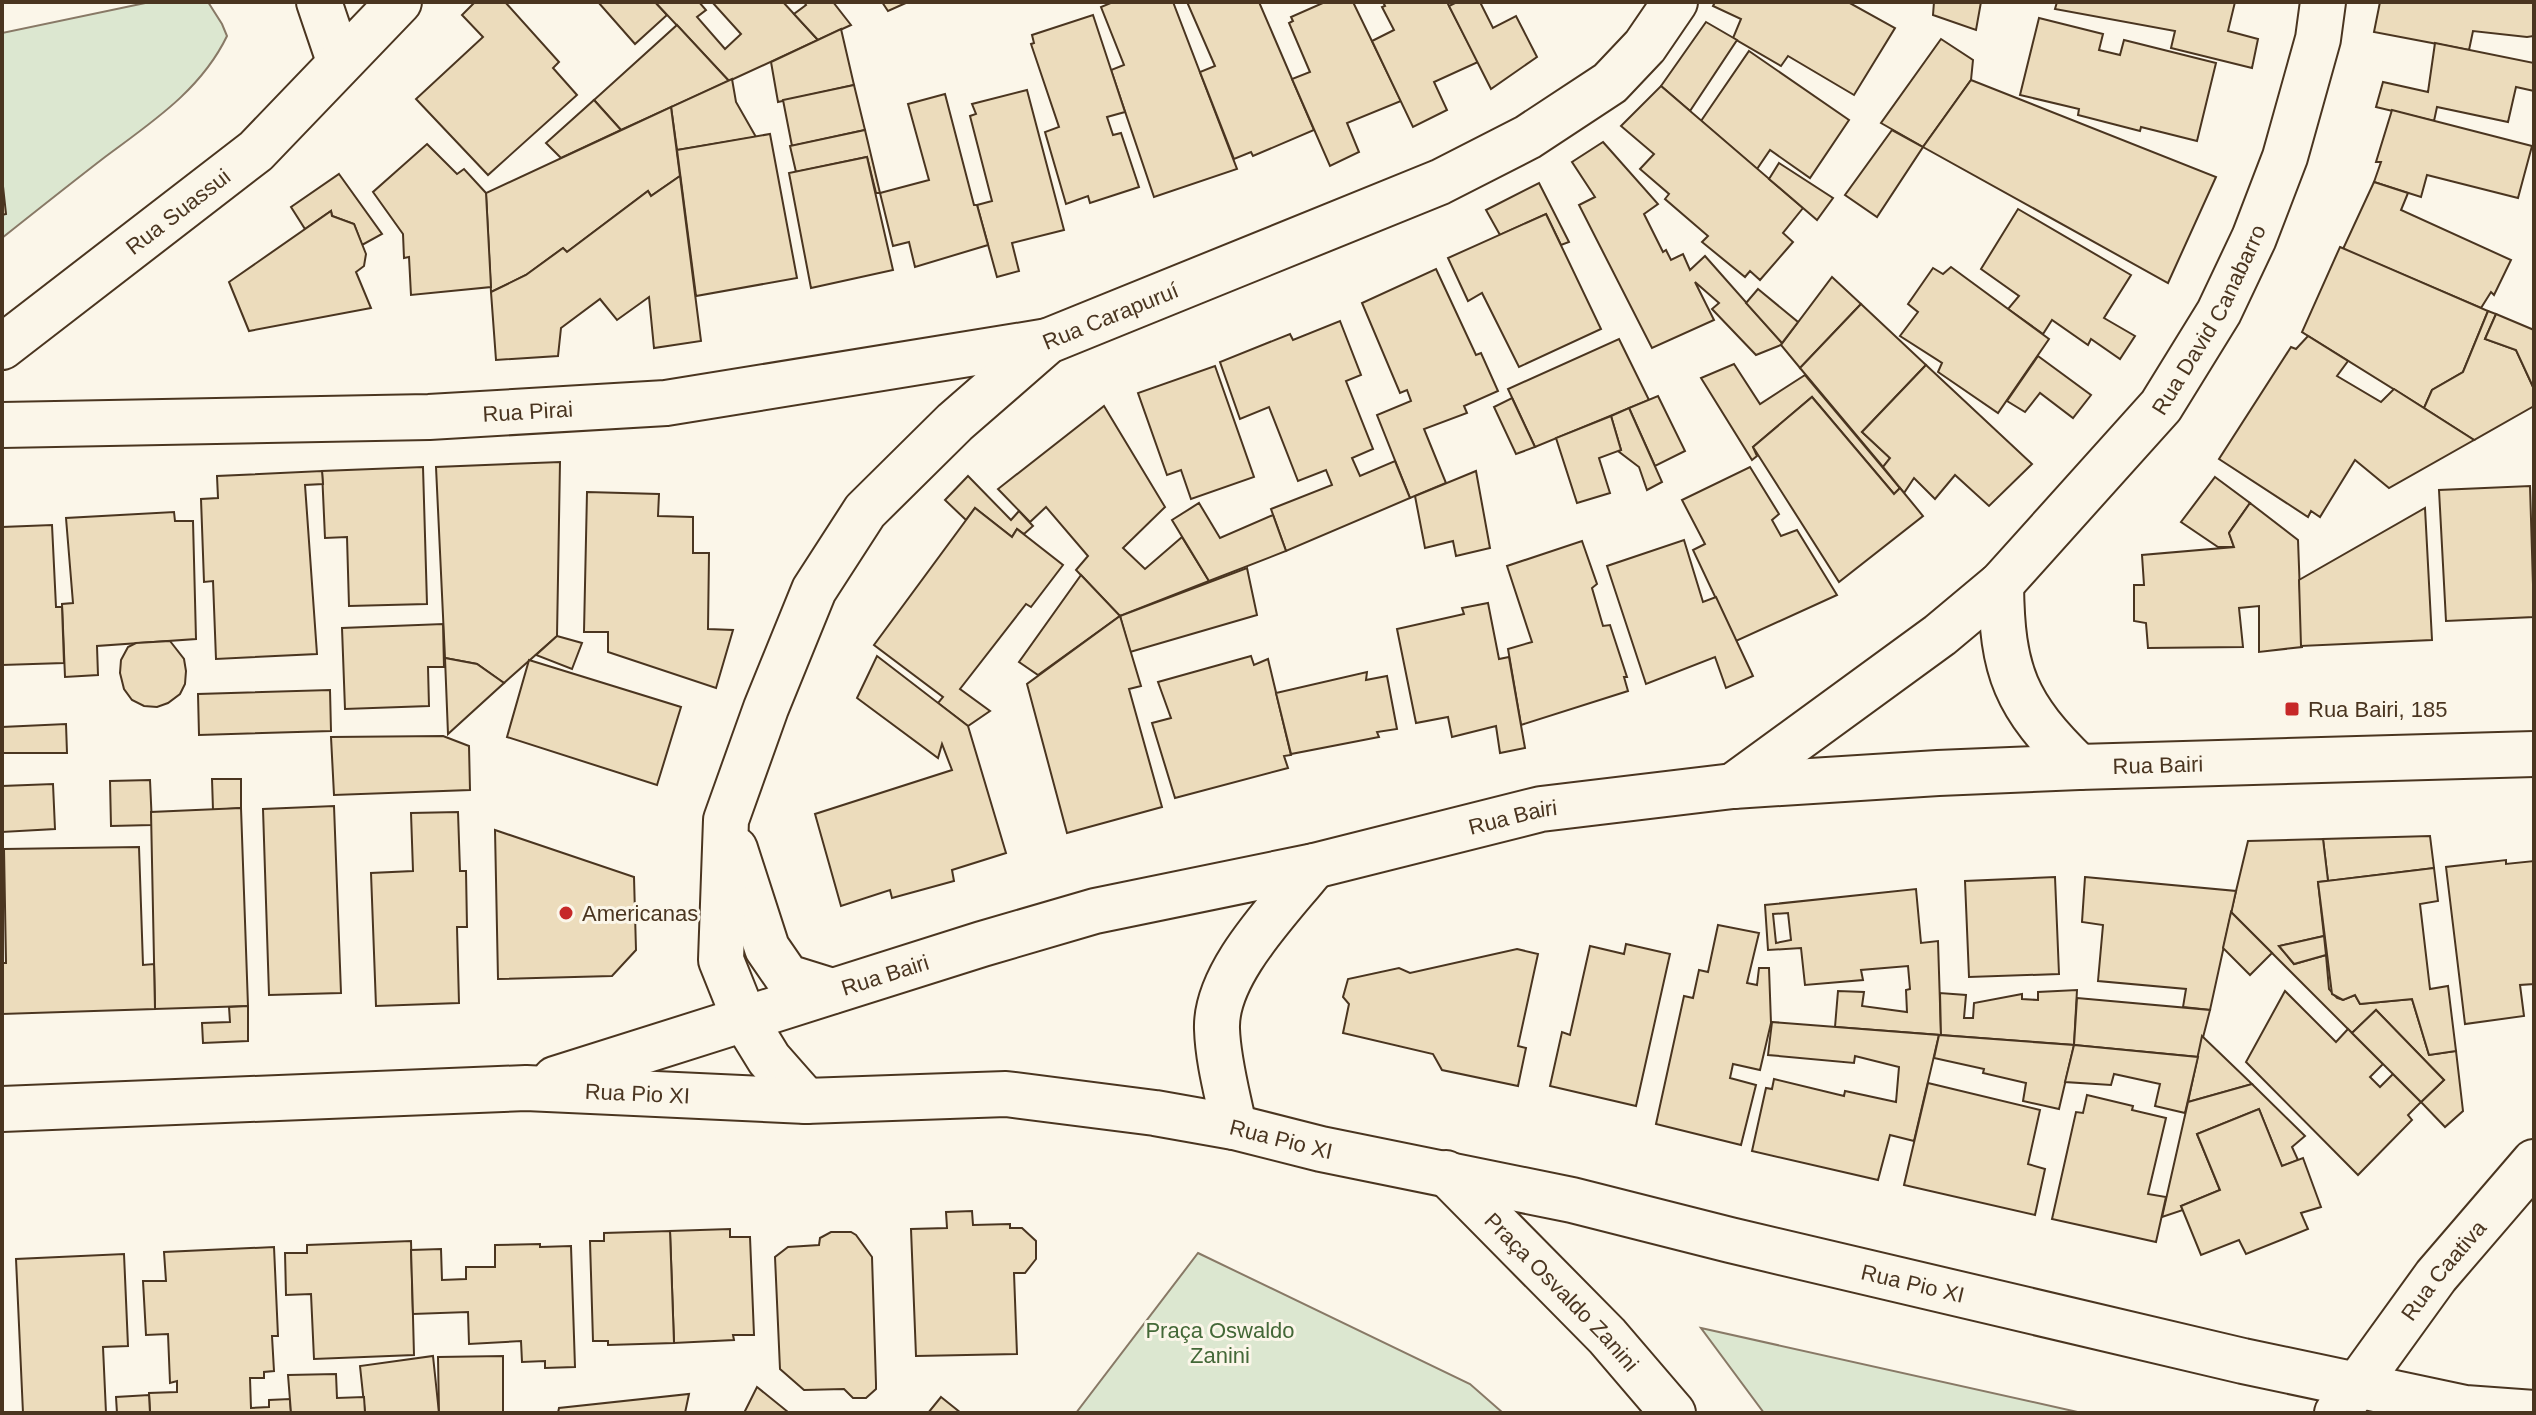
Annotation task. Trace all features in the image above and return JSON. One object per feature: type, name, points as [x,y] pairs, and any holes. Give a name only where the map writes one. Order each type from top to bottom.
[{"type":"street","points":[[319,2],[339,61]]},
{"type":"street","name":"Rua Suassui","points":[[2,347],[256,151],[339,61],[399,2]]},
{"type":"street","name":"Rua Carapuruí","points":[[806,1101],[769,1059],[745,1020],[721,960],[726,820],[766,708],[814,590],[865,511],[955,422],[1048,341],[1413,193],[1528,137],[1610,83],[1645,46],[1675,2]]},
{"type":"street","name":"Rua David Canabarro","points":[[1733,786],[1940,635],[2001,584],[2161,406],[2219,312],[2254,238],[2285,157],[2318,39],[2323,2]]},
{"type":"street","name":"Rua Pirai","points":[[2,425],[429,417],[666,403],[1048,341]]},
{"type":"street","points":[[2001,584],[2007,663],[2017,693],[2034,720],[2079,767]]},
{"type":"street","name":"Rua Bairi","points":[[526,1088],[1095,911],[1314,866],[1541,809],[1733,786],[2079,767],[2534,754]]},
{"type":"street","points":[[726,820],[767,948],[787,977],[832,991]]},
{"type":"street","points":[[1234,1127],[1217,1029],[1219,1000],[1233,972],[1260,933],[1314,866]]},
{"type":"street","name":"Rua Pio XI","points":[[2,1109],[526,1088],[806,1101],[1006,1094],[1155,1113],[1234,1127],[1321,1149],[1572,1200],[2243,1361],[2351,1403],[2534,1413]]},
{"type":"street","name":"Rua Caativa","points":[[2351,1403],[2436,1276],[2534,1162]]},
{"type":"street","name":"Praça Osvaldo Zanini","points":[[1446,1173],[1607,1336],[1673,1413]]},
{"type":"green space","points":[[150,2],[208,2],[227,36],[204,73],[174,104],[2,238],[2,33]]},
{"type":"green space","name":"Praça Oswaldo Zanini","points":[[1198,1253],[1470,1384],[1503,1413],[1076,1413]]},
{"type":"green space","points":[[1701,1328],[2082,1413],[1764,1413]]},
{"type":"building","points":[[475,2],[505,2],[559,62],[553,68],[577,95],[488,175],[416,99],[483,37],[462,15]]},
{"type":"building","points":[[598,2],[655,2],[667,15],[635,44]]},
{"type":"building","points":[[655,2],[699,2],[706,10],[697,17],[725,49],[741,34],[712,2],[783,2],[818,40],[729,81]]},
{"type":"building","points":[[804,2],[833,2],[851,25],[818,40],[794,14],[806,5]]},
{"type":"building","points":[[882,2],[908,2],[888,11]]},
{"type":"building","points":[[1113,2],[1173,2],[1237,169],[1154,197],[1111,70],[1124,65],[1101,7]]},
{"type":"building","points":[[1187,2],[1259,2],[1314,130],[1253,156],[1251,152],[1234,159],[1200,72],[1215,66]]},
{"type":"building","points":[[1325,2],[1353,2],[1401,101],[1347,123],[1359,152],[1330,166],[1292,79],[1310,72],[1289,23],[1293,21],[1291,17]]},
{"type":"building","points":[[1383,2],[1447,2],[1478,62],[1434,82],[1447,110],[1413,127],[1372,41],[1394,30],[1382,7],[1385,6]]},
{"type":"building","points":[[1457,2],[1480,2],[1493,28],[1516,16],[1537,57],[1491,89],[1449,6]]},
{"type":"building","points":[[1715,2],[1848,2],[1895,28],[1854,95],[1788,56],[1781,66],[1733,38],[1741,19],[1713,6]]},
{"type":"building","points":[[1934,2],[1981,2],[1976,30],[1933,15]]},
{"type":"building","points":[[2057,2],[2235,2],[2228,31],[2258,39],[2252,68],[2171,48],[2175,31],[2055,9]]},
{"type":"building","points":[[2380,2],[2534,2],[2534,36],[2473,31],[2469,50],[2374,32]]},
{"type":"building","points":[[1093,15],[1125,112],[1107,117],[1113,135],[1121,133],[1139,187],[1090,203],[1088,196],[1066,204],[1045,132],[1059,127],[1031,44],[1034,43],[1032,35]]},
{"type":"building","points":[[2039,18],[2103,34],[2099,50],[2120,55],[2124,40],[2216,63],[2197,141],[2078,115],[2079,109],[2020,95]]},
{"type":"building","points":[[1706,22],[1737,40],[1690,111],[1661,86]]},
{"type":"building","points":[[677,25],[729,81],[621,130],[594,100]]},
{"type":"building","points":[[841,29],[854,85],[778,102],[771,62]]},
{"type":"building","points":[[1941,39],[1973,60],[1971,80],[1923,147],[1881,123]]},
{"type":"building","points":[[2435,43],[2534,63],[2534,91],[2516,87],[2508,122],[2437,107],[2434,121],[2376,107],[2383,82],[2428,92]]},
{"type":"building","points":[[1749,51],[1849,120],[1810,178],[1770,150],[1757,169],[1701,121]]},
{"type":"building","points":[[732,79],[736,102],[756,137],[677,150],[671,107]]},
{"type":"building","points":[[1971,80],[2216,177],[2168,283],[1923,147]]},
{"type":"building","points":[[854,85],[865,130],[792,146],[783,100]]},
{"type":"building","points":[[1661,86],[1803,208],[1783,233],[1793,242],[1760,280],[1750,271],[1745,277],[1702,242],[1708,236],[1665,199],[1669,194],[1640,169],[1654,154],[1621,126]]},
{"type":"building","points":[[1027,90],[1064,230],[1012,243],[1019,271],[997,277],[977,205],[992,201],[970,116],[976,114],[972,104]]},
{"type":"building","points":[[945,94],[974,205],[977,205],[988,245],[915,267],[909,242],[893,246],[880,193],[929,180],[908,104]]},
{"type":"building","points":[[594,100],[621,130],[561,158],[546,143]]},
{"type":"building","points":[[671,107],[680,176],[651,196],[648,191],[567,252],[563,248],[526,275],[491,292],[486,193]]},
{"type":"building","points":[[2392,110],[2532,146],[2518,198],[2427,175],[2421,197],[2374,182],[2381,162],[2376,162]]},
{"type":"building","points":[[865,130],[880,193],[876,193],[867,157],[796,172],[790,146]]},
{"type":"building","points":[[1892,130],[1923,147],[1877,217],[1845,195]]},
{"type":"building","points":[[770,134],[797,278],[696,296],[677,150]]},
{"type":"building","points":[[1603,142],[1658,204],[1644,214],[1663,252],[1666,250],[1671,260],[1683,254],[1690,270],[1705,256],[1781,345],[1756,355],[1712,309],[1719,303],[1695,282],[1714,320],[1652,348],[1579,205],[1595,197],[1572,162]]},
{"type":"building","points":[[427,144],[457,174],[464,169],[486,193],[491,287],[411,295],[409,257],[404,258],[403,234],[373,192]]},
{"type":"building","points":[[867,157],[893,270],[811,288],[789,173]]},
{"type":"building","points":[[1779,163],[1833,198],[1817,220],[1769,179]]},
{"type":"building","points":[[339,174],[382,234],[362,245],[354,224],[332,216],[331,211],[305,229],[291,207]]},
{"type":"building","points":[[680,176],[701,341],[654,348],[649,297],[617,320],[600,299],[561,328],[558,356],[496,360],[491,292],[526,275],[563,248],[567,252],[648,191],[651,196]]},
{"type":"building","points":[[2,177],[6,214],[2,215]]},
{"type":"building","points":[[2374,182],[2408,193],[2401,210],[2511,260],[2494,295],[2491,292],[2481,308],[2343,249]]},
{"type":"building","points":[[1539,183],[1569,242],[1561,245],[1546,214],[1500,235],[1486,210]]},
{"type":"building","points":[[2018,209],[2131,275],[2104,318],[2135,336],[2120,359],[2091,339],[2088,345],[2052,320],[2043,334],[2008,309],[2019,296],[1981,269]]},
{"type":"building","points":[[331,211],[332,216],[354,224],[366,254],[364,266],[356,272],[371,308],[249,331],[229,282]]},
{"type":"building","points":[[1546,214],[1601,329],[1519,367],[1482,293],[1468,301],[1448,258]]},
{"type":"building","points":[[2340,247],[2488,311],[2463,372],[2432,390],[2424,408],[2302,332]]},
{"type":"building","points":[[1951,267],[2049,339],[1998,413],[1938,372],[1942,363],[1900,336],[1918,312],[1908,304],[1933,268],[1943,274]]},
{"type":"building","points":[[1436,269],[1476,355],[1481,353],[1498,391],[1464,406],[1467,413],[1424,429],[1446,483],[1410,498],[1377,415],[1411,401],[1407,390],[1400,393],[1362,303]]},
{"type":"building","points":[[1832,277],[1861,304],[1800,368],[1781,345]]},
{"type":"building","points":[[1758,289],[1798,322],[1782,343],[1746,303]]},
{"type":"building","points":[[1861,304],[1926,365],[1862,432],[1890,458],[1883,467],[1800,368]]},
{"type":"building","points":[[2488,311],[2496,314],[2485,339],[2516,350],[2534,389],[2534,406],[2474,440],[2424,408],[2432,390],[2463,372]]},
{"type":"building","points":[[2496,314],[2534,330],[2534,389],[2516,350],[2485,339]]},
{"type":"building","points":[[1340,321],[1361,375],[1346,381],[1373,449],[1352,458],[1360,476],[1395,461],[1410,498],[1286,551],[1271,509],[1332,485],[1326,470],[1298,481],[1269,407],[1240,419],[1220,362],[1290,334],[1293,340]]},
{"type":"building","points":[[2308,336],[2348,361],[2337,376],[2381,402],[2394,389],[2474,440],[2389,488],[2355,460],[2320,517],[2311,511],[2308,517],[2219,459],[2291,347],[2296,349]]},
{"type":"building","points":[[1619,339],[1649,400],[1535,447],[1508,389]]},
{"type":"building","points":[[2038,356],[2091,395],[2073,418],[2040,393],[2025,412],[2007,401]]},
{"type":"building","points":[[1734,364],[1760,404],[1805,375],[1900,488],[1894,494],[1812,397],[1753,447],[1757,456],[1752,460],[1701,378]]},
{"type":"building","points":[[1926,365],[2032,464],[1989,506],[1955,475],[1935,499],[1914,478],[1904,493],[1883,467],[1890,458],[1862,432]]},
{"type":"building","points":[[1215,366],[1254,477],[1191,499],[1181,470],[1167,475],[1138,393]]},
{"type":"building","points":[[1658,396],[1685,451],[1655,466],[1629,408]]},
{"type":"building","points":[[1812,397],[1894,494],[1900,488],[1923,516],[1839,582],[1753,447]]},
{"type":"building","points":[[1512,398],[1535,447],[1516,454],[1494,407]]},
{"type":"building","points":[[1104,406],[1165,507],[1123,548],[1145,569],[1182,537],[1209,581],[1120,616],[1076,570],[1088,556],[1046,507],[1030,522],[998,489]]},
{"type":"building","points":[[1629,408],[1662,482],[1647,490],[1639,467],[1618,451],[1621,450],[1611,416]]},
{"type":"building","points":[[1611,416],[1621,450],[1599,458],[1610,493],[1577,503],[1556,438]]},
{"type":"building","points":[[560,462],[557,636],[504,683],[477,664],[445,658],[436,467]]},
{"type":"building","points":[[423,467],[427,604],[349,606],[347,537],[325,538],[322,471]]},
{"type":"building","points":[[1750,467],[1779,514],[1772,520],[1781,536],[1797,530],[1837,595],[1736,641],[1693,550],[1705,544],[1682,500]]},
{"type":"building","points":[[322,471],[323,484],[305,485],[317,654],[216,659],[213,581],[204,582],[201,499],[218,498],[217,476]]},
{"type":"building","points":[[1476,471],[1490,548],[1456,556],[1453,541],[1425,548],[1415,496]]},
{"type":"building","points":[[968,476],[1011,520],[1019,511],[1033,526],[1024,534],[1017,529],[1012,537],[975,508],[966,520],[945,500]]},
{"type":"building","points":[[2215,477],[2250,503],[2229,533],[2234,547],[2218,547],[2181,522]]},
{"type":"building","points":[[2530,486],[2534,617],[2446,621],[2439,490]]},
{"type":"building","points":[[587,492],[659,494],[658,516],[693,517],[693,553],[709,553],[708,629],[733,630],[716,688],[608,652],[608,632],[584,632]]},
{"type":"building","points":[[1199,503],[1220,538],[1273,515],[1286,551],[1209,581],[1172,520]]},
{"type":"building","points":[[2250,503],[2298,540],[2302,647],[2259,652],[2259,606],[2239,608],[2243,647],[2148,648],[2146,623],[2134,621],[2134,585],[2144,585],[2142,555],[2234,547],[2229,533]]},
{"type":"building","points":[[975,508],[1012,537],[1017,529],[1063,565],[1031,607],[1026,604],[960,689],[990,711],[968,726],[938,703],[943,697],[874,645]]},
{"type":"building","points":[[2425,508],[2432,640],[2301,646],[2299,580]]},
{"type":"building","points":[[174,512],[175,521],[193,521],[196,639],[97,646],[98,675],[65,677],[62,604],[73,603],[66,518]]},
{"type":"building","points":[[52,525],[56,607],[62,607],[64,663],[2,665],[2,527]]},
{"type":"building","points":[[1684,540],[1703,602],[1716,597],[1753,676],[1726,688],[1715,657],[1646,684],[1607,566]]},
{"type":"building","points":[[1582,541],[1597,584],[1592,588],[1603,626],[1610,625],[1627,677],[1624,677],[1628,691],[1521,725],[1508,649],[1532,642],[1507,566]]},
{"type":"building","points":[[1247,568],[1257,615],[1130,652],[1120,616]]},
{"type":"building","points":[[1081,575],[1120,616],[1038,675],[1019,662]]},
{"type":"building","points":[[1488,603],[1499,659],[1509,657],[1525,748],[1500,753],[1496,726],[1452,737],[1448,717],[1416,723],[1397,629],[1464,614],[1462,608]]},
{"type":"building","points":[[1120,616],[1141,686],[1129,689],[1162,807],[1067,833],[1027,684]]},
{"type":"building","points":[[443,624],[444,667],[428,667],[429,706],[345,709],[342,628]]},
{"type":"building","points":[[557,636],[582,643],[572,669],[536,655]]},
{"type":"building","points":[[170,641],[184,659],[185,684],[180,694],[157,707],[144,706],[132,700],[124,689],[120,673],[121,660],[128,647],[136,643]]},
{"type":"building","points":[[877,656],[968,726],[1006,853],[952,870],[954,881],[892,898],[890,890],[841,906],[815,814],[952,770],[942,744],[938,758],[857,698]]},
{"type":"building","points":[[1251,656],[1254,665],[1268,659],[1291,755],[1284,756],[1288,768],[1175,798],[1152,723],[1171,718],[1158,682]]},
{"type":"building","points":[[445,658],[477,664],[504,683],[448,734]]},
{"type":"building","points":[[529,660],[681,707],[657,785],[507,737]]},
{"type":"building","points":[[1367,672],[1366,680],[1387,676],[1397,729],[1377,732],[1379,737],[1291,754],[1276,693]]},
{"type":"building","points":[[330,690],[331,731],[199,735],[198,694]]},
{"type":"building","points":[[66,724],[67,753],[2,753],[2,727]]},
{"type":"building","points":[[443,736],[469,746],[470,790],[334,795],[331,737]]},
{"type":"building","points":[[212,779],[241,779],[241,808],[213,810]]},
{"type":"building","points":[[150,780],[152,825],[111,826],[110,781]]},
{"type":"building","points":[[53,784],[55,829],[2,832],[2,786]]},
{"type":"building","points":[[334,806],[341,993],[269,995],[263,809]]},
{"type":"building","points":[[241,808],[248,1006],[155,1009],[151,812]]},
{"type":"building","points":[[458,812],[460,871],[466,871],[467,927],[457,927],[459,1003],[376,1006],[371,873],[413,871],[411,813]]},
{"type":"building","name":"Americanas","points":[[495,830],[634,877],[636,950],[612,976],[498,979]]},
{"type":"building","points":[[2430,836],[2434,868],[2328,881],[2323,839]]},
{"type":"building","points":[[2323,839],[2328,881],[2318,882],[2324,936],[2279,946],[2294,964],[2326,955],[2329,989],[2337,998],[2343,1000],[2355,995],[2360,1004],[2412,999],[2429,1055],[2456,1051],[2463,1111],[2445,1127],[2421,1102],[2444,1080],[2376,1010],[2352,1033],[2231,912],[2248,841]]},
{"type":"building","points":[[139,847],[143,965],[154,964],[155,1009],[2,1014],[2,963],[6,963],[4,849]]},
{"type":"building","points":[[2506,860],[2506,864],[2534,861],[2534,984],[2520,985],[2524,1016],[2465,1024],[2446,867]]},
{"type":"building","points":[[2434,868],[2438,901],[2420,904],[2430,989],[2448,986],[2456,1051],[2429,1055],[2412,999],[2360,1004],[2355,995],[2343,1000],[2332,994],[2318,882]]},
{"type":"building","points":[[2055,877],[2059,974],[1969,977],[1965,881]]},
{"type":"building","points":[[2085,877],[2236,891],[2210,1010],[2183,1007],[2186,989],[2098,981],[2103,925],[2082,922]]},
{"type":"building","points":[[1916,889],[1921,943],[1938,941],[1941,1035],[1835,1027],[1838,991],[1864,992],[1862,1006],[1907,1012],[1906,990],[1910,989],[1908,966],[1861,970],[1863,980],[1805,985],[1801,948],[1768,950],[1765,905]],"holes":[[[1788,913],[1791,940],[1776,943],[1773,914]]]},
{"type":"building","points":[[2231,912],[2272,953],[2250,975],[2223,948]]},
{"type":"building","points":[[1718,925],[1759,933],[1747,983],[1757,985],[1759,968],[1769,968],[1771,1023],[1760,1070],[1733,1064],[1730,1078],[1756,1085],[1741,1145],[1656,1124],[1684,996],[1693,998],[1699,970],[1708,972]]},
{"type":"building","points":[[2324,936],[2326,955],[2294,964],[2279,946]]},
{"type":"building","points":[[1626,944],[1670,954],[1636,1106],[1550,1086],[1562,1032],[1570,1035],[1590,946],[1624,954]]},
{"type":"building","points":[[1517,949],[1538,954],[1518,1046],[1526,1048],[1518,1086],[1442,1070],[1433,1054],[1343,1033],[1349,1004],[1343,997],[1348,979],[1399,968],[1410,973]]},
{"type":"building","points":[[2077,990],[2074,1045],[1941,1035],[1940,993],[1966,995],[1964,1018],[1973,1018],[1974,1003],[2022,994],[2022,999],[2038,1000],[2038,992]]},
{"type":"building","points":[[2285,991],[2336,1042],[2348,1029],[2383,1064],[2370,1077],[2380,1087],[2393,1074],[2421,1102],[2408,1115],[2412,1120],[2358,1175],[2246,1062]]},
{"type":"building","points":[[2077,998],[2210,1010],[2198,1057],[2074,1045]]},
{"type":"building","points":[[248,1006],[248,1041],[203,1043],[202,1023],[230,1022],[229,1007]]},
{"type":"building","points":[[2376,1010],[2444,1080],[2421,1102],[2352,1033]]},
{"type":"building","points":[[1772,1022],[1939,1035],[1914,1141],[1890,1135],[1878,1180],[1752,1151],[1766,1088],[1772,1089],[1774,1079],[1844,1096],[1845,1091],[1896,1102],[1899,1067],[1855,1056],[1854,1063],[1768,1055]]},
{"type":"building","points":[[1939,1035],[2074,1045],[2059,1109],[2023,1101],[2026,1083],[1983,1073],[1984,1069],[1934,1058]]},
{"type":"building","points":[[2202,1036],[2252,1084],[2188,1102]]},
{"type":"building","points":[[2074,1045],[2198,1057],[2185,1113],[2155,1106],[2160,1084],[2114,1074],[2111,1085],[2065,1082]]},
{"type":"building","points":[[1928,1083],[2040,1110],[2028,1164],[2045,1169],[2035,1215],[1904,1185]]},
{"type":"building","points":[[2252,1084],[2305,1136],[2292,1147],[2298,1160],[2282,1166],[2259,1109],[2197,1134],[2220,1190],[2181,1206],[2183,1210],[2162,1217],[2188,1102]]},
{"type":"building","points":[[2087,1095],[2166,1118],[2148,1194],[2166,1197],[2156,1242],[2052,1219],[2076,1112],[2083,1113]]},
{"type":"building","points":[[2259,1109],[2282,1166],[2303,1158],[2321,1207],[2301,1213],[2308,1229],[2246,1254],[2239,1240],[2201,1255],[2181,1206],[2220,1190],[2197,1134]]},
{"type":"building","points":[[972,1211],[973,1225],[1010,1224],[1010,1228],[1022,1228],[1036,1241],[1036,1259],[1025,1273],[1014,1273],[1017,1354],[916,1356],[911,1229],[947,1228],[946,1212]]},
{"type":"building","points":[[730,1229],[730,1237],[750,1237],[754,1335],[733,1335],[734,1340],[674,1343],[670,1231]]},
{"type":"building","points":[[670,1231],[674,1343],[608,1345],[608,1341],[593,1341],[590,1241],[604,1241],[604,1233]]},
{"type":"building","points":[[831,1232],[856,1235],[872,1257],[876,1389],[866,1398],[853,1398],[844,1389],[804,1390],[780,1369],[775,1257],[788,1247],[819,1245],[820,1238]]},
{"type":"building","points":[[411,1241],[414,1355],[314,1359],[311,1294],[286,1295],[285,1253],[307,1253],[307,1245]]},
{"type":"building","points":[[540,1244],[540,1247],[571,1246],[575,1367],[545,1368],[545,1361],[522,1362],[521,1341],[469,1344],[468,1312],[413,1314],[411,1250],[441,1249],[442,1280],[466,1279],[466,1267],[495,1267],[495,1245]]},
{"type":"building","points":[[274,1247],[278,1336],[272,1336],[274,1371],[264,1372],[264,1378],[250,1378],[251,1408],[269,1407],[269,1400],[290,1399],[291,1413],[150,1413],[149,1393],[177,1392],[177,1381],[170,1383],[168,1334],[146,1335],[143,1281],[166,1281],[164,1252]]},
{"type":"building","points":[[124,1254],[128,1346],[103,1347],[106,1413],[23,1413],[16,1259]]},
{"type":"building","points":[[433,1356],[439,1413],[365,1413],[360,1366]]},
{"type":"building","points":[[503,1356],[503,1413],[439,1413],[438,1357]]},
{"type":"building","points":[[336,1374],[337,1398],[364,1397],[365,1413],[291,1413],[288,1375]]},
{"type":"building","points":[[757,1387],[788,1412],[744,1413]]},
{"type":"building","points":[[689,1394],[685,1413],[558,1413],[559,1408]]},
{"type":"building","points":[[149,1395],[150,1413],[117,1413],[116,1397]]},
{"type":"building","points":[[941,1397],[961,1413],[928,1413]]},
{"type":"place","name":"Rua Bairi, 185","points":[[2292,709]]},
{"type":"place","name":"Americanas","points":[[566,913]]}]
